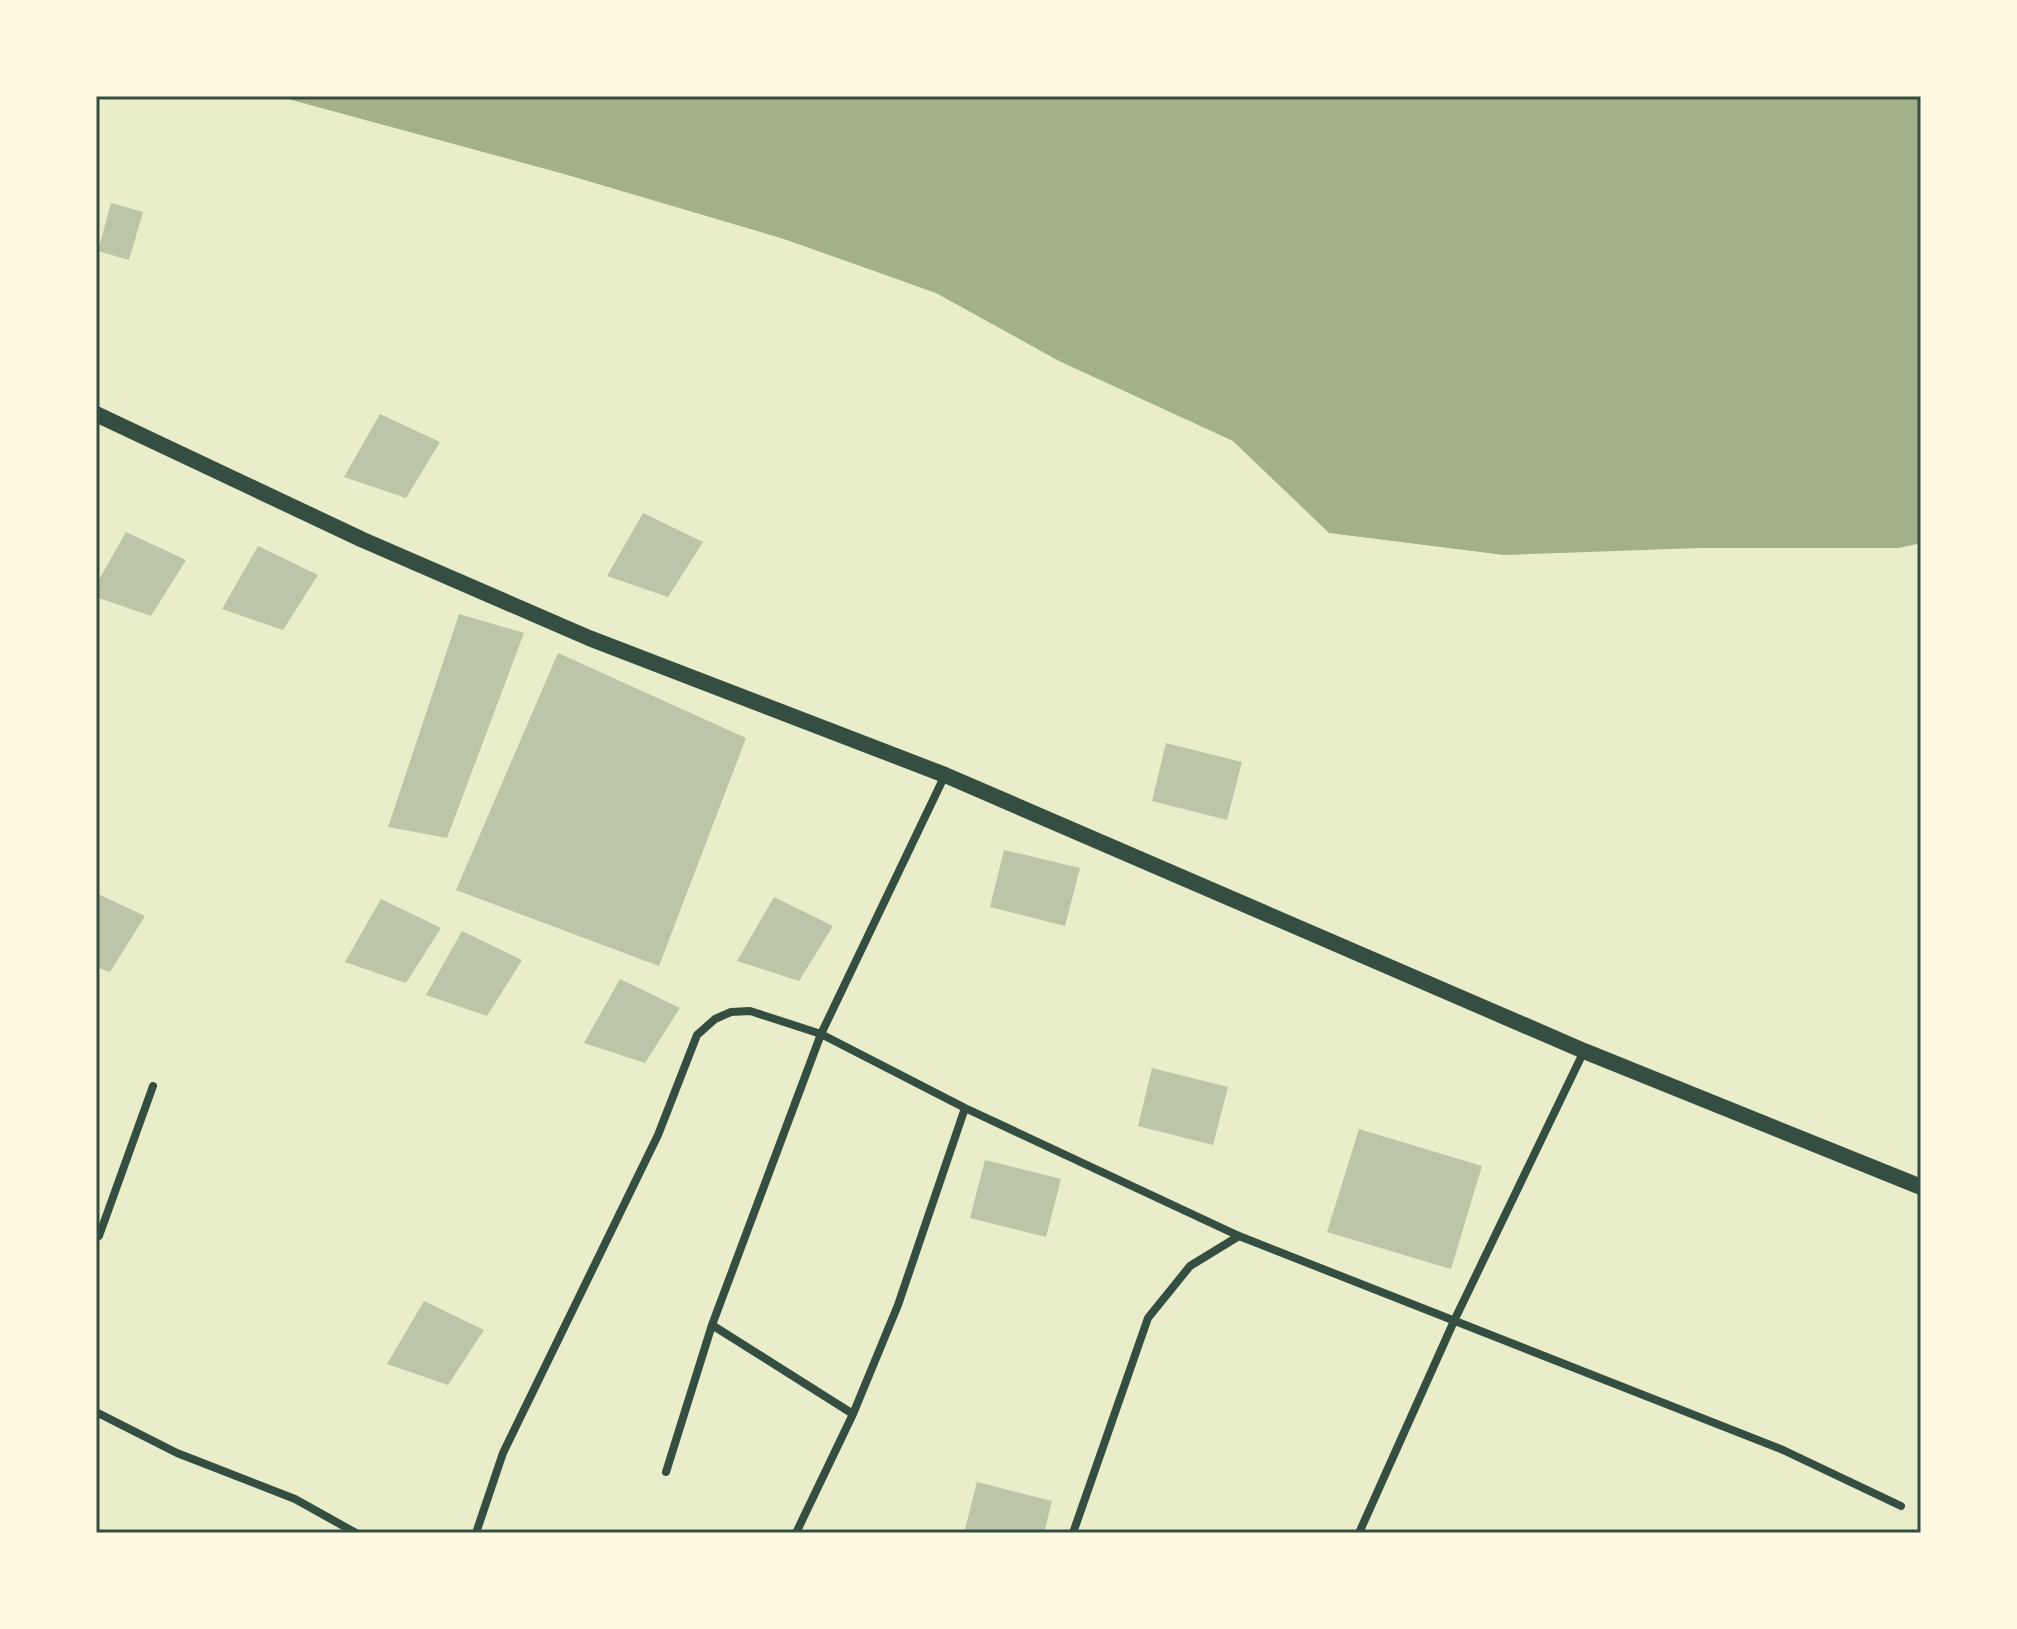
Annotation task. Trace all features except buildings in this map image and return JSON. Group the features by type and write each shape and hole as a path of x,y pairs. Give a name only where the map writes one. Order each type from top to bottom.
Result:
{"main road":[{"path":"96,414 363,540 589,638 945,775 1584,1051 1921,1187"}],"street":[{"path":"666,1472 712,1325 821,1034 945,775"},
{"path":"476,1533 503,1453 658,1135 697,1035 731,1012 750,1011 821,1034 965,1108 1239,1236 1783,1450 1901,1506"},
{"path":"1359,1533 1454,1321 1584,1051"},
{"path":"96,1238 153,1086"},
{"path":"796,1533 853,1414 898,1305 965,1108"},
{"path":"1073,1533 1148,1318 1190,1266 1239,1236"},
{"path":"712,1325 853,1414"},
{"path":"96,1412 177,1453 295,1499 356,1533"}],"shaded area":[{"path":"277,96 1921,96 1921,543 1899,548 1699,548 1504,555 1329,533 1233,441 1059,361 936,293 784,239 564,174"}]}
